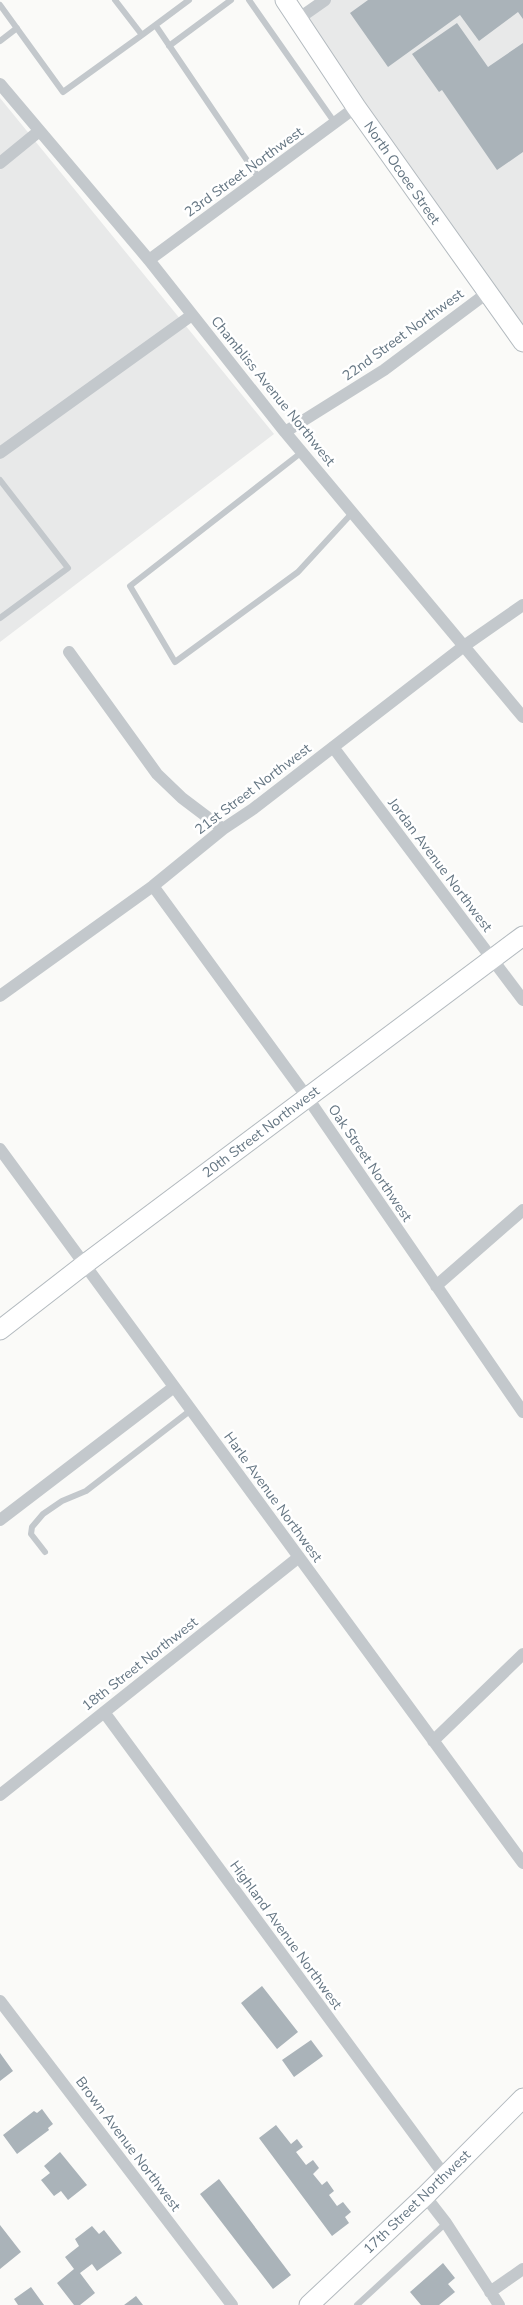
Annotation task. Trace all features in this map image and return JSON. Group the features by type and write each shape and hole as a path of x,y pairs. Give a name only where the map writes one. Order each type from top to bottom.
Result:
{"street":[{"name":"North Ocoee Street","path":"285,0 356,108 486,293 523,342"},
{"path":"298,19 325,0"},
{"name":"Chambliss Avenue Northwest","path":"0,84 38,132 148,260 285,432 523,717"},
{"name":"23rd Street Northwest","path":"148,260 356,108"},
{"path":"0,163 38,132"},
{"name":"22nd Street Northwest","path":"285,432 384,370 486,293"},
{"path":"0,453 192,315"},
{"name":"21st Street Northwest","path":"0,996 153,886 223,829 253,809 464,646 523,605"},
{"path":"69,652 157,774 182,798 223,829"},
{"name":"Jordan Avenue Northwest","path":"333,747 523,1000"},
{"name":"Oak Street Northwest","path":"153,886 307,1097 523,1412"},
{"name":"20th Street Northwest","path":"0,1330 85,1264 523,936"},
{"name":"Harle Avenue Northwest","path":"0,1149 523,1864"},
{"path":"436,1286 523,1210"},
{"path":"0,1520 174,1387"},
{"name":"18th Street Northwest","path":"0,1794 299,1558"},
{"path":"433,1741 523,1654"},
{"name":"Highland Avenue Northwest","path":"104,1712 445,2176"},
{"name":"Brown Avenue Northwest","path":"0,2001 232,2305"},
{"name":"17th Street Northwest","path":"309,2305 425,2196 523,2098"},
{"path":"425,2196 446,2223 499,2305"},
{"path":"490,2292 523,2269"}],"lane":[{"path":"115,0 142,35"},
{"path":"0,5 63,92 156,26 189,0"},
{"path":"169,46 231,0"},
{"path":"249,0 335,123"},
{"path":"156,26 259,178"},
{"path":"0,41 17,28"},
{"path":"302,452 130,586 175,662 298,572 352,512"},
{"path":"0,480 68,568 0,618"},
{"path":"44,1552 31,1534 32,1527 43,1514 62,1501 86,1491 191,1410"},
{"path":"358,2305 446,2223"}],"shaded area":[{"path":"325,0 523,0 523,342 298,19"},
{"path":"0,98 274,434 0,642"}],"building":[{"path":"368,0 523,0 523,19 518,12 479,41 460,15 388,67 350,13"},
{"path":"457,23 488,67 523,43 523,152 497,170 442,90 439,92 412,54"},
{"path":"262,1986 298,2032 277,2049 241,2003"},
{"path":"311,2040 323,2056 294,2077 282,2060"},
{"path":"0,2053 13,2071 0,2081"},
{"path":"42,2109 53,2124 48,2128 49,2130 17,2154 3,2135 34,2111 37,2113"},
{"path":"276,2125 291,2144 297,2139 303,2147 296,2152 306,2165 313,2160 319,2168 313,2174 322,2185 327,2181 334,2191 329,2195 337,2206 343,2202 351,2212 345,2217 349,2223 332,2236 259,2138"},
{"path":"60,2152 87,2185 68,2200 61,2191 54,2196 41,2180 50,2173 44,2166"},
{"path":"219,2179 291,2275 273,2289 200,2194"},
{"path":"0,2225 21,2252 0,2269"},
{"path":"92,2226 99,2234 104,2230 122,2253 97,2271 92,2264 80,2273 95,2293 80,2305 74,2305 57,2283 74,2269 65,2257 79,2246 75,2239"},
{"path":"443,2263 455,2278 448,2284 455,2292 439,2305 421,2305 410,2292"},
{"path":"31,2287 44,2305 18,2305 14,2299"},
{"path":"136,2296 143,2305 124,2305"}]}
